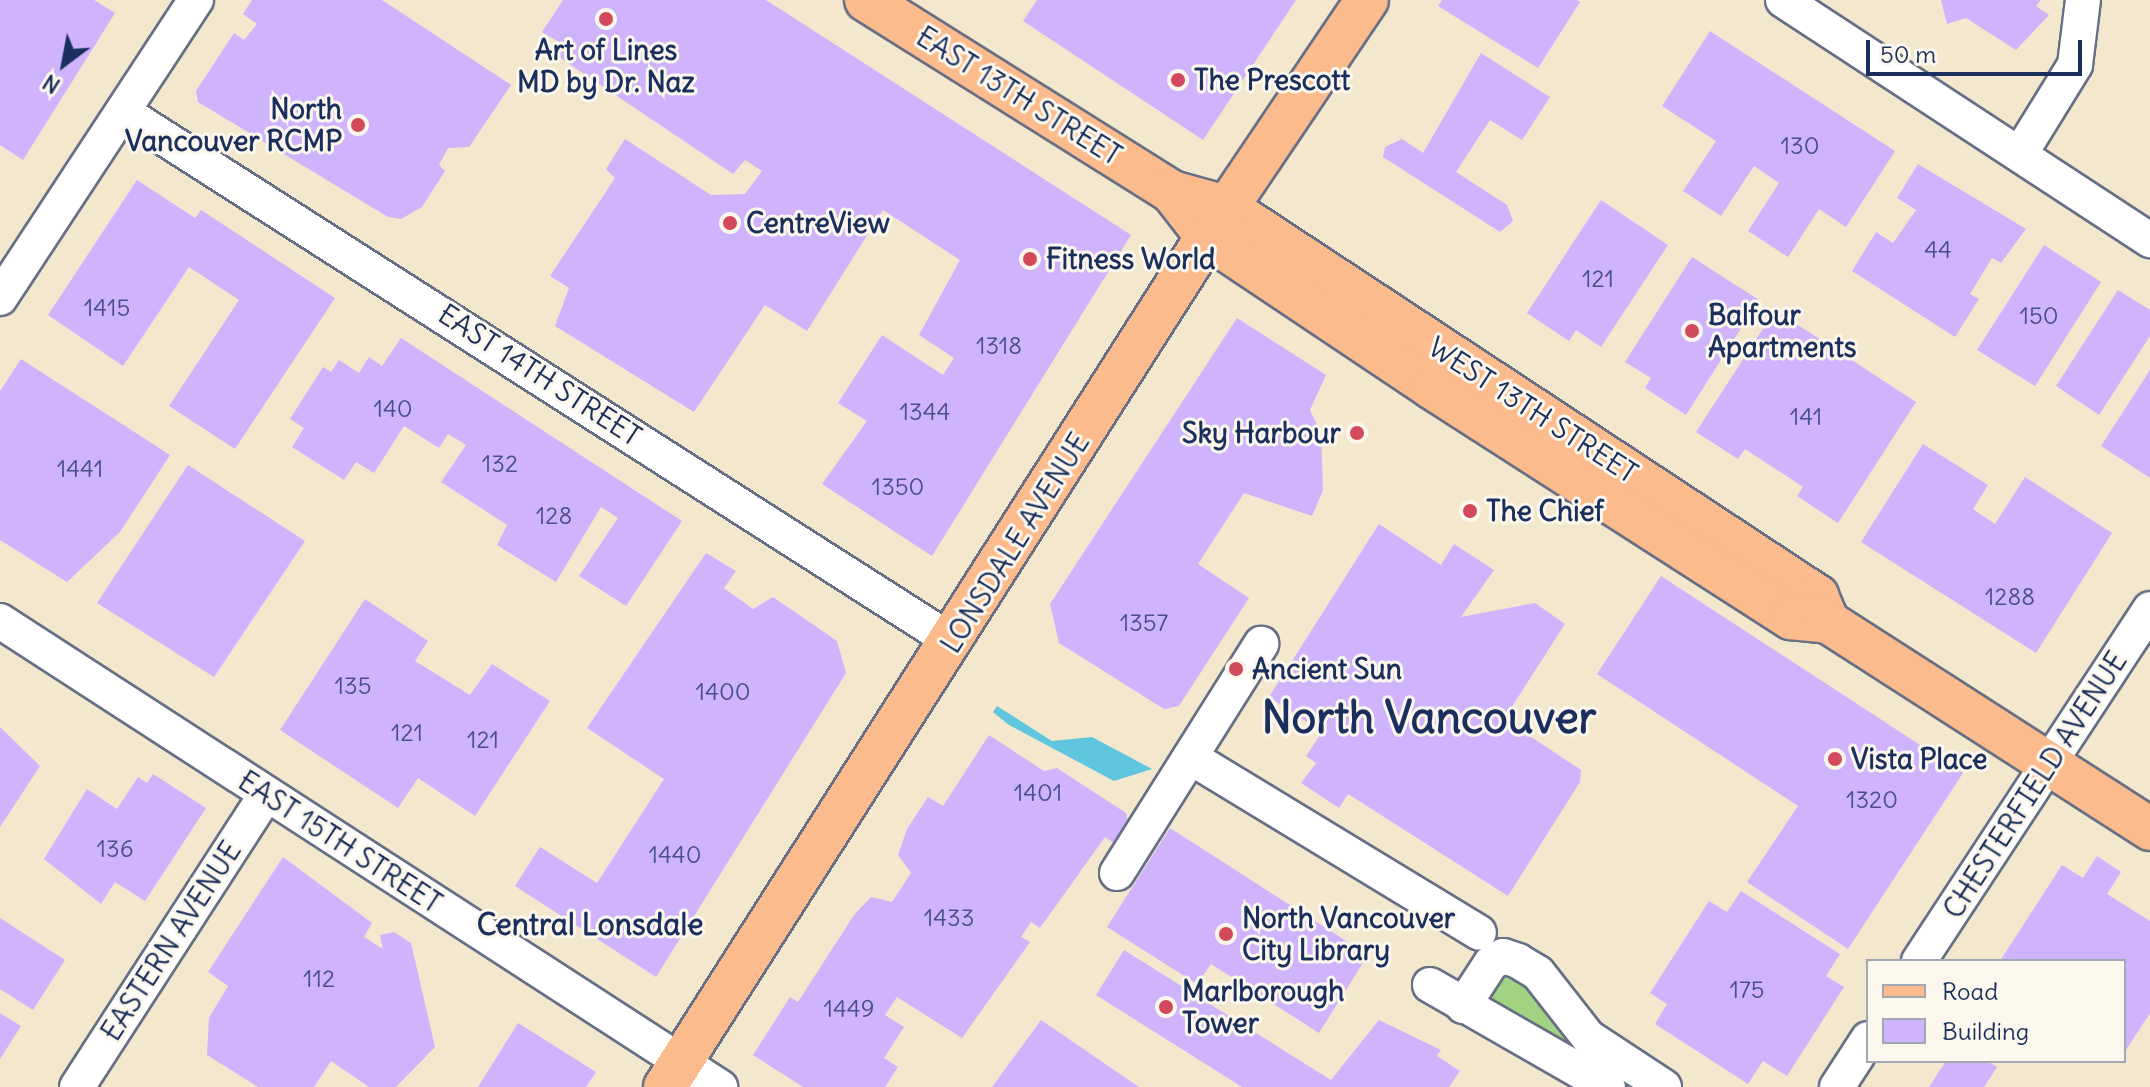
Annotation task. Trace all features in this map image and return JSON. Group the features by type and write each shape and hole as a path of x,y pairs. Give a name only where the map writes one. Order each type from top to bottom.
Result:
{"main road":[{"name":"EAST 13TH STREET","path":"866,0 1217,222"},
{"name":"LONSDALE AVENUE","path":"674,1074 953,642 1217,222 1367,0"},
{"name":"WEST 13TH STREET","path":"1217,222 1817,596 1828,622 2150,829"}],"street":[{"path":"0,298 125,113 196,0"},
{"path":"1783,0 2150,240"},
{"path":"2020,154 2075,65 2083,0"},
{"name":"EAST 14TH STREET","path":"125,113 953,642"},
{"name":"CHESTERFIELD AVENUE","path":"1920,959 2150,609"},
{"name":"EAST 15TH STREET","path":"0,621 266,795 674,1074 720,1087"},
{"path":"1117,873 1261,644"},
{"path":"1190,757 1479,933"},
{"name":"EASTERN AVENUE","path":"77,1087 266,795"},
{"path":"1463,1006 1491,963 1503,956 1518,961 1538,973 1588,1037 1664,1087"},
{"path":"1430,985 1463,1006 1538,1041 1608,1087"},
{"path":"1837,1087 1866,1042"}],"green space":[{"path":"1499,969 1532,986 1558,1027 1648,1087 1631,1087 1486,1001"}],"water":[{"path":"997,706 1052,741 1092,737 1152,769 1114,781 1009,725 993,712"}],"building":[{"path":"0,0 94,0 115,13 23,160 0,145"},
{"name":"North Vancouver RCMP","path":"252,0 382,0 511,85 469,147 448,148 439,165 445,171 422,207 401,219 388,217 198,102 196,91 234,33 244,40 257,24 243,14"},
{"path":"563,0 766,0 1131,235 932,556 822,484 867,421 838,403 882,335 943,375 954,358 919,335 960,260 883,210 807,331 765,305 694,412 555,326 569,288 550,276 615,178 606,169 625,139 711,195 745,194 762,171 745,160 733,174 556,55 564,45 542,32"},
{"name":"The Prescott","path":"1037,0 1296,0 1203,140 1023,21"},
{"path":"1442,0 1580,2 1538,68 1438,6"},
{"path":"1941,0 2041,0 2036,6 2049,15 2016,50 1966,18 1947,24"},
{"path":"1710,31 1895,151 1846,227 1819,209 1788,257 1748,231 1779,183 1754,166 1721,216 1683,191 1716,141 1662,106"},
{"path":"1481,53 1550,97 1522,140 1490,120 1456,172 1507,205 1513,221 1500,232 1383,157 1385,147 1402,139 1423,153"},
{"path":"1918,164 2026,229 2001,263 1992,258 1970,294 1979,299 1955,337 1852,271 1876,232 1893,243 1916,210 1897,198"},
{"path":"137,180 195,218 201,210 335,298 235,449 169,406 239,300 189,267 123,366 48,315"},
{"path":"1601,200 1668,245 1601,347 1576,330 1569,341 1527,313"},
{"path":"2044,245 2101,282 2035,386 1977,350"},
{"name":"Balfour Apartments","path":"1692,257 1759,300 1686,415 1645,388 1651,378 1625,362"},
{"path":"2118,290 2150,310 2150,336 2099,415 2056,386"},
{"path":"1775,310 1916,402 1838,523 1797,496 1803,487 1745,449 1738,459 1696,432"},
{"path":"1237,318 1326,375 1310,410 1321,433 1323,490 1312,516 1244,493 1198,564 1249,598 1179,706 1164,709 1059,643 1050,604"},
{"path":"401,338 682,521 626,606 579,576 618,518 601,507 556,582 497,545 507,525 441,482 466,445 448,434 439,448 404,426 374,473 356,462 344,480 292,447 304,428 290,419 323,367 331,372 339,360 359,373 369,357 382,366"},
{"path":"21,359 170,455 120,532 67,582 0,540 0,391"},
{"path":"2150,370 2150,478 2101,446"},
{"path":"1923,444 1988,485 1973,509 1995,524 2025,477 2112,533 2036,653 1861,542"},
{"path":"188,465 305,541 214,677 97,603"},
{"path":"1379,524 1441,565 1454,544 1494,570 1461,617 1535,603 1565,624 1504,719 1581,770 1580,782 1508,896 1348,794 1339,808 1301,783 1316,763 1306,756 1322,732 1269,697"},
{"path":"706,553 736,571 724,588 753,609 773,597 837,641 846,673 656,977 515,886 540,847 597,883 664,779 587,728"},
{"name":"Vista Place","path":"1661,576 1963,773 1848,949 1747,882 1798,806 1597,674"},
{"path":"365,599 428,641 415,661 470,695 492,664 550,701 475,816 418,778 398,808 280,730"},
{"path":"0,727 40,766 0,827"},
{"path":"989,735 1044,771 1057,768 1126,813 1128,822 1114,843 1105,837 1040,928 1031,922 1021,937 1030,942 962,1038 897,997 885,1015 904,1027 884,1058 898,1067 885,1087 803,1087 753,1055 790,997 798,1002 854,915 871,897 892,902 911,873 898,855 907,829 928,797 943,806"},
{"path":"153,774 206,808 145,901 115,882 101,904 44,859 87,789 117,809 138,777 147,783"},
{"name":"North Vancouver City Library","path":"1170,828 1368,955 1319,1033 1211,964 1197,984 1107,927"},
{"path":"2097,856 2121,872 2107,894 2150,921 2150,1013 2126,1050 2126,959 2001,959 2062,865 2083,878"},
{"path":"283,857 372,923 364,937 383,949 380,935 394,932 411,943 435,1047 396,1087 369,1087 331,1061 314,1087 258,1087 207,1055 209,1018 228,986 208,972"},
{"path":"1741,891 1840,954 1826,976 1844,987 1787,1076 1763,1061 1748,1084 1655,1024 1667,1004 1650,993 1709,901 1727,912"},
{"path":"0,918 65,960 33,1010 0,989"},
{"name":"Marlborough Tower","path":"1124,950 1331,1080 1379,1020 1441,1050 1437,1056 1460,1071 1449,1087 1242,1087 1096,995"},
{"path":"0,1013 21,1026 0,1059"},
{"path":"1041,1020 1139,1087 992,1087"},
{"path":"518,1023 596,1072 586,1087 478,1087"},
{"path":"1945,1063 1990,1063 1997,1067 1984,1087 1929,1087"}],"place":[{"name":"Art of Lines MD by Dr. Naz","path":"606,19"},
{"name":"The Prescott","path":"1178,80"},
{"name":"North Vancouver RCMP","path":"358,125"},
{"name":"CentreView","path":"730,223"},
{"name":"Fitness World","path":"1030,259"},
{"name":"Balfour Apartments","path":"1692,331"},
{"name":"Sky Harbour","path":"1357,433"},
{"name":"The Chief","path":"1470,511"},
{"name":"Ancient Sun","path":"1236,669"},
{"name":"Vista Place","path":"1835,759"},
{"name":"North Vancouver City Library","path":"1226,934"},
{"name":"Marlborough Tower","path":"1166,1007"}],"district":[{"name":"North Vancouver","path":"1429,718"},
{"name":"Central Lonsdale","path":"590,924"}]}
